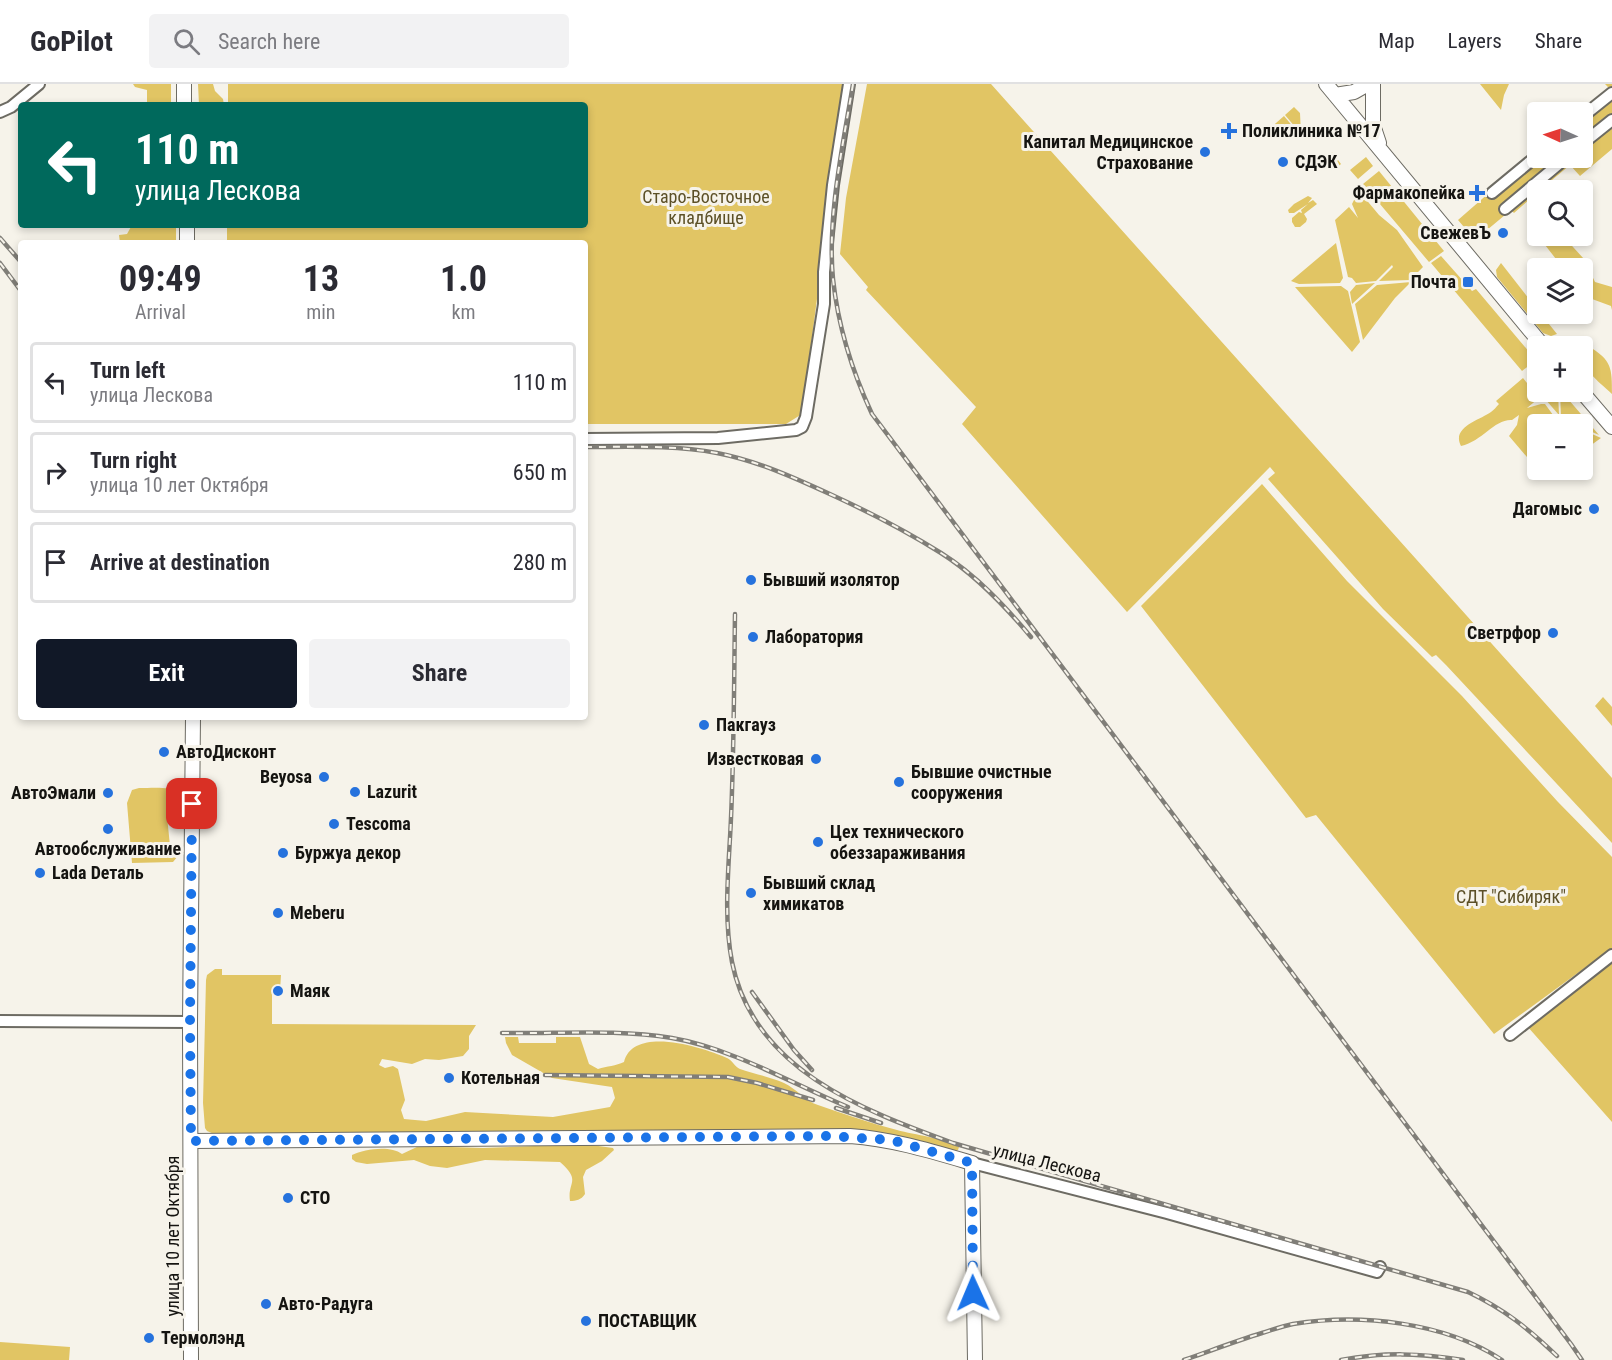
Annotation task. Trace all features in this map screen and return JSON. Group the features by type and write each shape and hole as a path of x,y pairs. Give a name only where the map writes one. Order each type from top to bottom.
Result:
{"main road":[{"path":"184,84 184,102"},
{"path":"1330,89 1354,92 1368,84"},
{"path":"1373,84 1373,125 1383,154"},
{"path":"1330,89 1536,336"},
{"path":"1591,402 1612,427"},
{"name":"улица 10 лет Октября","path":"191,1360 190,1022 193,720"},
{"name":"улица Лескова","path":"191,1141 850,1136 891,1140 972,1163"},
{"path":"972,1163 975,1360"}],"street":[{"path":"0,112 11,107 39,84"},
{"path":"588,439 718,438 796,430 802,427 806,417 824,304 828,221 849,84"},
{"path":"1593,108 1612,93"},
{"path":"1593,135 1612,120"},
{"path":"1492,193 1527,164"},
{"path":"1505,208 1554,168"},
{"path":"1510,1035 1612,955"},
{"path":"0,1021 190,1022"},
{"name":"улица Лескова","path":"972,1163 1167,1213 1304,1253 1341,1261 1369,1271 1377,1272 1380,1267"}],"green space":[{"path":"133,84 171,84 171,102 147,102 147,90 135,87"},
{"path":"198,84 213,84 224,102 199,102"},
{"name":"Старо-Восточное кладбище","path":"228,84 845,84 802,414 786,424 588,424 588,240 227,240 227,228 588,228 588,102 228,102"},
{"path":"867,84 991,84 1612,778 1612,843 1446,665 1436,655 1432,657 1383,609 1268,479 1275,473 1270,467 1127,612 962,424 976,407 866,290 868,287 840,254 846,198"},
{"path":"1480,84 1509,84 1501,110"},
{"path":"1605,84 1612,84 1612,149 1593,165 1593,104 1610,89"},
{"path":"1294,107 1300,113 1301,134 1285,115"},
{"path":"1284,116 1300,135 1259,138"},
{"path":"1332,152 1341,164 1334,170 1324,158"},
{"path":"1366,157 1373,166 1358,179 1350,170"},
{"path":"1527,160 1527,168 1566,168 1552,180 1527,180 1527,202 1514,213 1511,210 1475,240 1458,220"},
{"path":"1573,168 1589,168 1580,176"},
{"path":"1379,171 1444,251 1429,262 1363,184"},
{"path":"1308,196 1312,198 1308,203 1313,200 1317,204 1304,214 1306,222 1300,227 1295,227 1292,218 1299,212 1302,213 1301,210 1308,204 1294,213 1289,213 1288,210"},
{"path":"1364,197 1379,215 1397,230 1423,267 1410,280 1379,281 1393,267 1392,265 1376,281 1356,283 1348,277 1335,220 1349,207 1358,218 1352,204 1354,200"},
{"path":"130,228 176,228 176,240 120,240 119,235 127,234"},
{"path":"1336,243 1343,278 1340,283 1299,284 1291,281"},
{"path":"1546,246 1572,246 1583,258 1555,258"},
{"path":"1441,256 1472,291 1476,289 1527,349 1527,367 1522,371 1431,263"},
{"path":"1501,263 1527,296 1527,314 1497,277 1496,270"},
{"path":"1593,278 1595,282 1612,287 1612,310 1611,306 1593,299"},
{"path":"1411,282 1395,298 1363,340 1355,304 1377,285"},
{"path":"1375,283 1352,304 1350,292 1356,285"},
{"path":"1341,286 1348,291 1360,342 1352,352 1295,287"},
{"path":"1536,324 1549,324 1557,334 1551,336 1543,333"},
{"path":"1593,349 1606,360 1609,366 1612,394 1593,375"},
{"path":"1523,378 1527,383 1527,402 1534,402 1527,408 1545,404 1552,414 1527,414 1527,457 1509,436 1517,425 1519,415 1512,420 1500,423 1476,440 1461,446 1459,439 1463,429 1492,411 1499,404 1496,401"},
{"path":"1548,402 1558,402 1558,414"},
{"path":"1560,402 1571,402 1581,414 1561,414"},
{"path":"1593,435 1601,438 1593,444"},
{"name":"СДТ \"Сибиряк\"","path":"1262,484 1347,581 1462,696 1558,802 1612,857 1612,948 1494,1034 1316,815 1306,818 1141,606"},
{"path":"1603,697 1612,707 1612,726 1595,706"},
{"path":"166,788 180,792 180,801 169,810 167,816 170,846 178,852 173,862 132,863 127,803 132,790"},
{"path":"1612,960 1612,1122 1527,1026"},
{"path":"215,969 222,969 222,975 281,975 280,991 272,991 272,1024 476,1025 469,1036 469,1049 463,1056 439,1060 425,1059 412,1064 382,1059 379,1065 385,1068 393,1066 398,1069 405,1100 401,1110 404,1119 426,1121 465,1112 553,1117 610,1107 615,1098 612,1087 552,1078 512,1055 505,1037 518,1037 519,1043 556,1043 556,1037 580,1037 589,1064 598,1069 624,1062 630,1051 641,1044 670,1042 686,1045 727,1058 740,1069 784,1083 818,1105 959,1147 953,1152 913,1143 221,1137 205,1128 203,1103 206,980 207,975"},
{"path":"584,1144 614,1150 602,1161 586,1170 583,1177 585,1194 580,1199 572,1201 570,1201 570,1195 572,1178 567,1168 560,1162 485,1160 447,1168 430,1166 414,1160 367,1164 352,1159 352,1155 364,1151 384,1149 402,1154 419,1146 483,1148"},
{"path":"0,1342 70,1347 69,1360 0,1360"}],"railway":[{"path":"853,84 834,206 833,279 838,314 847,348 872,414 1582,1360"},
{"path":"0,238 18,259"},
{"path":"0,263 18,287"},
{"path":"588,447 701,450 762,465 790,476 874,515 941,553 989,592 1031,637"},
{"path":"735,614 733,767 727,890 729,944 732,962 744,999 763,1031 787,1058 816,1080 849,1099 883,1116 953,1143 1468,1292 1516,1320 1557,1356"},
{"path":"752,992 794,1050 812,1070"},
{"path":"502,1033 609,1033 672,1038 739,1058 848,1107"},
{"path":"545,1075 728,1077 813,1100"},
{"path":"836,1108 881,1123"},
{"path":"1184,1360 1289,1325 1346,1320 1374,1321 1428,1329 1479,1347 1502,1360"},
{"path":"1341,1360 1402,1354 1463,1360"}],"place":[{"name":"Поликлиника №17","path":"1229,131"},
{"name":"Капитал Медицинское Страхование","path":"1205,152"},
{"name":"СДЭК","path":"1283,162"},
{"name":"Фармакопейка","path":"1477,193"},
{"name":"СвежевЪ","path":"1503,233"},
{"name":"Почта","path":"1468,282"},
{"name":"Дагомыс","path":"1594,509"},
{"name":"Бывший изолятор","path":"751,580"},
{"name":"Светрфор","path":"1553,633"},
{"name":"Лаборатория","path":"753,637"},
{"name":"Пакгауз","path":"704,725"},
{"name":"АвтоДисконт","path":"164,752"},
{"name":"Известковая","path":"816,759"},
{"name":"Beyosa","path":"324,777"},
{"name":"Бывшие очистные сооружения","path":"899,782"},
{"name":"Lazurit","path":"355,792"},
{"name":"АвтоЭмали","path":"108,793"},
{"name":"Tescoma","path":"334,824"},
{"name":"Автообслуживание","path":"108,829"},
{"name":"Цех технического обеззараживания","path":"818,842"},
{"name":"Буржуа декор","path":"283,853"},
{"name":"Lada Dеталь","path":"40,873"},
{"name":"Бывший склад химикатов","path":"751,893"},
{"name":"Meberu","path":"278,913"},
{"name":"Маяк","path":"278,991"},
{"name":"Котельная","path":"449,1078"},
{"name":"СТО","path":"288,1198"},
{"name":"Авто-Радуга","path":"266,1304"},
{"name":"ПОСТАВЩИК","path":"586,1321"},
{"name":"Термолэнд","path":"149,1338"}],"route":[{"path":"192,804 191,1141 827,1136 891,1140 972,1163 973,1293"}]}
